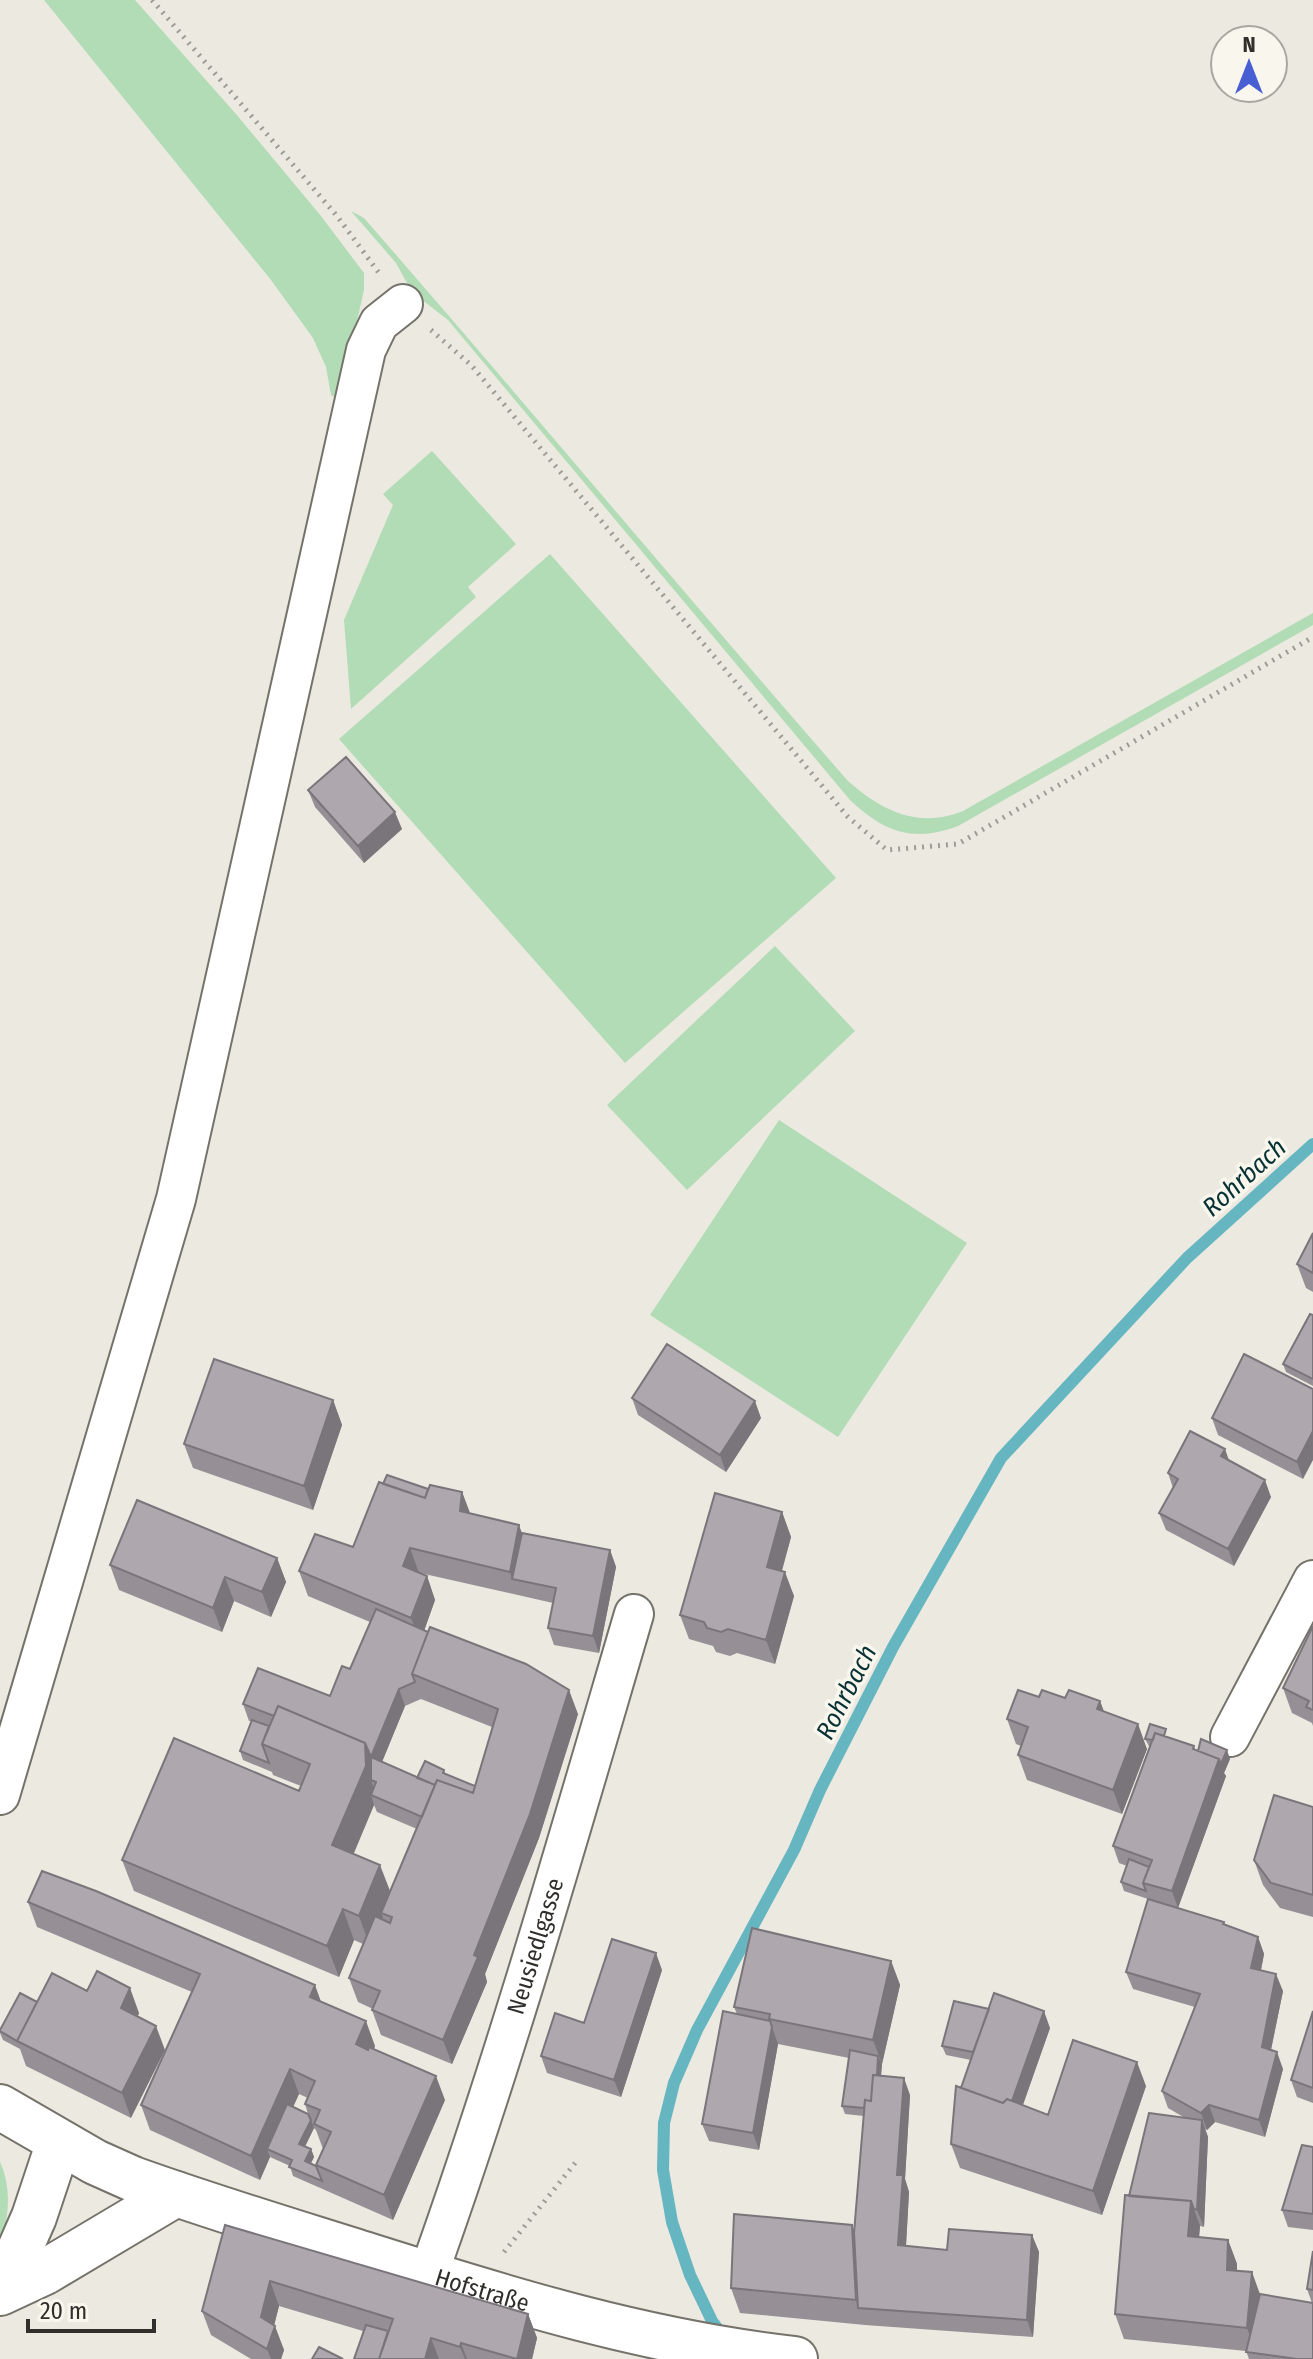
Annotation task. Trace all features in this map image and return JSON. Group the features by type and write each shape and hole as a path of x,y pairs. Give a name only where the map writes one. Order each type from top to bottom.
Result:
{"main road":[{"name":"Hofstraße","path":"0,2107 95,2162 176,2194 435,2256 630,2332 686,2344 784,2358"},
{"path":"0,2293 34,2217 59,2142"},
{"path":"0,2293 58,2265 176,2194"}],"street":[{"path":"0,1795 176,1199 366,350 379,323 403,304"},
{"path":"1230,1737 1313,1580"},
{"name":"Neusiedlgasse","path":"435,2256 512,2028 634,1614"}],"path":[{"path":"152,0 337,216 403,304 472,366 848,817 887,850 958,844 1313,637"},
{"path":"435,2256 503,2253 576,2162"}],"green space":[{"path":"44,0 135,0 236,114 364,273 364,290 339,400 331,395 326,367 313,338 271,280"},
{"path":"351,211 364,218 848,781 887,808 901,814 931,818 963,811 1313,613 1313,625 958,826 927,834 913,834 887,827 850,800 448,320 412,292 396,263"},
{"path":"432,451 516,544 468,587 476,597 351,709 344,620 393,505 383,494"},
{"path":"550,554 836,878 625,1063 339,739"},
{"path":"775,946 855,1031 687,1190 607,1105"},
{"path":"779,1120 967,1243 838,1437 650,1315"},
{"path":"0,2162 8,2203 0,2245"}],"building":[{"path":"346,757 395,812 358,846 308,790"},
{"path":"1313,1233 1313,1273 1297,1264"},
{"path":"1310,1314 1313,1315 1313,1379 1283,1364"},
{"path":"667,1344 755,1401 720,1455 632,1398"},
{"path":"1244,1354 1313,1389 1313,1431 1297,1462 1212,1418"},
{"path":"214,1359 333,1400 304,1486 184,1444"},
{"path":"1190,1431 1225,1449 1221,1456 1265,1480 1228,1549 1159,1513 1178,1479 1168,1473"},
{"path":"387,1475 428,1489 425,1498 383,1484"},
{"path":"379,1482 425,1498 430,1485 462,1492 460,1511 519,1525 510,1572 410,1548 403,1566 427,1576 411,1618 299,1571 315,1534 353,1547"},
{"path":"715,1493 782,1512 767,1567 785,1572 766,1640 728,1629 721,1632 707,1628 704,1622 680,1615"},
{"path":"137,1500 277,1558 262,1592 225,1577 213,1608 110,1565"},
{"path":"522,1533 610,1550 593,1636 548,1628 556,1588 512,1579"},
{"path":"376,1609 428,1632 412,1674 415,1682 399,1689 371,1757 365,1743 278,1706 274,1716 243,1704 258,1668 330,1696 342,1666 350,1669"},
{"path":"1313,1626 1313,1710 1306,1707 1309,1701 1283,1688"},
{"path":"430,1627 526,1664 569,1690 530,1814 474,1955 478,1957 443,2040 372,2010 380,1991 349,1978 375,1916 390,1923 392,1917 381,1913 437,1780 473,1793 498,1709 412,1674"},
{"path":"1018,1690 1039,1697 1042,1690 1065,1698 1069,1690 1100,1701 1097,1709 1138,1724 1113,1790 1018,1755 1028,1727 1007,1719"},
{"path":"278,1706 365,1743 366,1766 332,1845 380,1865 359,1916 343,1909 327,1946 122,1860 174,1738 299,1791 310,1764 262,1744"},
{"path":"252,1720 269,1726 262,1744 269,1763 240,1751"},
{"path":"1150,1724 1166,1729 1164,1736 1155,1733 1153,1740 1145,1739"},
{"path":"1155,1733 1194,1746 1193,1749 1219,1759 1172,1891 1143,1883 1152,1860 1113,1846"},
{"path":"1201,1739 1227,1750 1221,1764 1219,1759 1198,1751"},
{"path":"371,1757 435,1785 422,1817 371,1795 376,1782 371,1780"},
{"path":"425,1761 444,1770 443,1773 475,1786 473,1793 437,1780 435,1785 417,1778"},
{"path":"1274,1795 1313,1807 1313,1895 1271,1883 1254,1860"},
{"path":"1129,1859 1149,1867 1143,1883 1146,1891 1121,1882"},
{"path":"42,1871 315,1985 310,1997 366,2021 356,2044 436,2076 384,2195 316,2165 331,2132 314,2124 320,2110 305,2104 315,2081 290,2069 251,2156 141,2105 200,1974 28,1902"},
{"path":"1148,1899 1224,1922 1258,1937 1251,1968 1276,1974 1262,2047 1277,2052 1259,2120 1209,2105 1201,2113 1162,2091 1200,1994 1126,1972"},
{"path":"752,1928 891,1961 873,2040 769,2019 770,2014 734,2007"},
{"path":"612,1939 656,1953 614,2080 541,2056 555,2013 584,2023"},
{"path":"97,1971 130,1988 121,2008 156,2026 122,2093 17,2041 52,1973 87,1991"},
{"path":"20,1993 37,2002 17,2041 0,2030"},
{"path":"994,1993 1044,2011 1012,2101 1007,2099 1003,2103 961,2088"},
{"path":"954,2001 989,2009 973,2052 942,2046"},
{"path":"723,2011 770,2021 772,2027 753,2133 702,2124"},
{"path":"1313,2011 1313,2088 1291,2080"},
{"path":"1073,2040 1137,2062 1093,2191 951,2144 956,2086 1003,2103 1007,2099 1048,2115"},
{"path":"850,2050 878,2056 871,2101 865,2100 864,2108 842,2106"},
{"path":"873,2075 904,2078 897,2175 903,2175 898,2245 947,2250 949,2229 1032,2235 1027,2320 858,2308 854,2233 865,2100 871,2101"},
{"path":"287,2104 308,2114 311,2120 299,2144 311,2149 305,2161 316,2166 322,2181 289,2167 292,2160 267,2149"},
{"path":"1149,2113 1202,2120 1197,2210 1191,2201 1129,2196"},
{"path":"1302,2145 1313,2147 1313,2214 1282,2210"},
{"path":"1125,2195 1191,2201 1188,2236 1228,2240 1227,2270 1252,2272 1247,2328 1115,2314"},
{"path":"734,2214 852,2225 856,2300 731,2288"},
{"path":"225,2225 528,2314 517,2359 431,2338 425,2359 379,2359 393,2319 270,2281 261,2317 275,2326 267,2349 202,2311"},
{"path":"1313,2251 1313,2290 1307,2289"},
{"path":"1260,2294 1313,2303 1313,2359 1246,2352"},
{"path":"366,2325 388,2331 379,2359 354,2359"},
{"path":"319,2347 343,2359 312,2359"}],"waterway":[{"name":"Rohrbach","path":"724,2337 712,2321 690,2275 672,2222 663,2170 664,2123 674,2083 697,2030 794,1850 820,1790 893,1647 1001,1458 1187,1258 1313,1144"}]}
